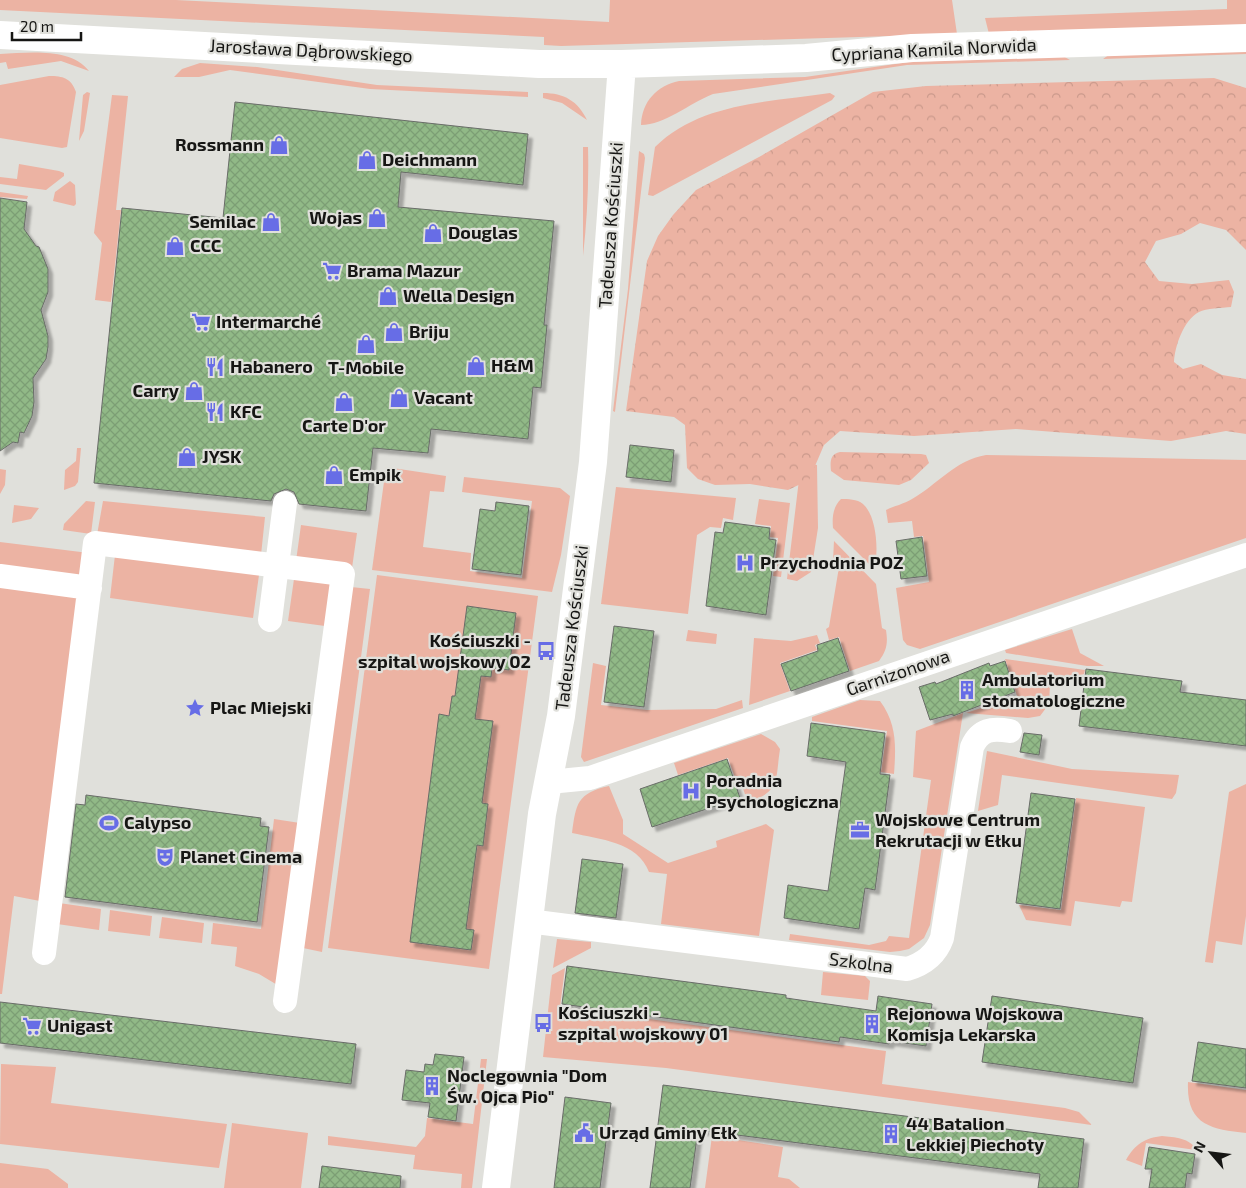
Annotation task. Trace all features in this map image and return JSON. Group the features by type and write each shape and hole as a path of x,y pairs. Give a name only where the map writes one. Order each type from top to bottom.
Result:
{"street":[{"name":"Jarosława Dąbrowskiego","path":"0,35 539,64 622,64"},
{"name":"Cypriana Kamila Norwida","path":"622,64 806,58 912,48 1246,38"},
{"name":"Tadeusza Kościuszki","path":"496,1188 542,814 561,716 598,419 622,64"},
{"path":"270,620 285,503"},
{"path":"44,953 95,543 342,574 285,1001"},
{"name":"Garnizonowa","path":"549,782 590,778 1246,555"},
{"path":"0,576 90,588"},
{"name":"Szkolna","path":"528,921 906,969 917,966 935,952 942,938 972,747 976,739 988,730 996,728 1010,731"}],"green space":[{"path":"0,0 176,0 609,22 610,0 952,0 957,34 561,46 544,45 544,37 0,10"},
{"path":"1227,0 1246,0 1246,26 989,34 985,18 1227,9"},
{"path":"1246,50 1246,54 1103,59 1110,54"},
{"path":"48,53 60,55 81,63 89,71 61,61 8,69 6,62 0,63 0,54"},
{"path":"1063,56 1070,60 907,65 713,94 659,122 641,125 644,109 652,96 671,83 679,81 805,77 909,62"},
{"path":"200,63 257,67 377,85 528,92 528,97 370,89 230,70 199,77 174,77 182,69"},
{"path":"49,76 66,79 72,84 76,92 67,147 62,148 0,138 0,85"},
{"path":"1214,78 1246,88 1246,250 1226,230 1200,223 1181,234 1156,241 1145,262 1159,281 1192,284 1229,280 1234,292 1231,307 1214,308 1199,312 1193,316 1181,334 1174,362 1183,369 1201,364 1222,375 1246,379 1246,434 1226,431 1171,441 1016,429 914,436 840,431 824,445 809,480 788,490 750,484 715,485 698,479 687,468 685,425 674,417 626,411 647,261 658,236 673,215 696,190 759,157 873,92 926,86"},
{"path":"87,92 90,93 84,131 79,141 83,95"},
{"path":"543,93 551,93 570,99 587,120 562,103 543,98"},
{"path":"830,93 835,96 832,100 653,196 648,195 655,147 673,132 693,121 737,106"},
{"path":"112,95 128,96 116,210 121,210 111,302 95,300 102,243 94,233"},
{"path":"583,147 588,147 588,161 586,229 583,256"},
{"path":"639,151 644,154 645,158 615,412 613,411 628,289"},
{"path":"19,164 59,171 64,173 64,176 46,190 0,184 0,177 17,179"},
{"path":"70,181 75,185 76,204 74,206 53,201 55,192"},
{"path":"0,192 28,196 27,199 0,197"},
{"path":"77,448 81,448 78,482 75,486 64,490 65,470 76,461"},
{"path":"840,452 921,454 926,455 929,463 911,480 899,485 844,480 831,471 831,459"},
{"path":"986,455 1246,460 1246,538 920,649 907,645 903,640 896,588 929,582 923,536 914,537 912,521 888,523 886,510 912,499 965,462"},
{"path":"801,463 817,465 818,528 811,572 797,581 787,579"},
{"path":"386,467 446,476 444,492 430,491 423,547 471,553 470,571 522,578 532,501 462,492 464,477 560,488 570,496 561,555 552,592 372,570"},
{"path":"0,469 6,470 5,485 0,494"},
{"path":"616,487 736,498 733,520 723,518 721,528 710,527 697,535 688,614 601,604"},
{"path":"759,499 790,503 781,577 773,576 778,538 770,537 771,526 755,524"},
{"path":"841,499 861,502 868,510 876,535 876,562 874,569 833,528 834,512 836,505"},
{"path":"86,501 95,502 91,534 63,530 64,524"},
{"path":"103,501 265,517 261,555 97,535"},
{"path":"14,505 39,508 31,519 12,523"},
{"path":"301,525 357,533 352,568 296,561"},
{"path":"834,541 876,584 882,628 886,630 887,635 885,650 879,661 850,671 839,637 829,640 826,629 829,627 840,561 833,560"},
{"path":"0,542 89,553 85,579 0,568"},
{"path":"115,555 259,575 253,618 110,598"},
{"path":"377,575 538,596 489,969 328,948"},
{"path":"294,579 331,584 325,626 288,621"},
{"path":"0,585 78,595 40,901 14,896 2,994 0,994"},
{"path":"351,587 370,589 322,952 303,948"},
{"path":"1072,629 1080,653 1104,666 1087,666 1006,653 1005,650"},
{"path":"688,630 717,634 716,644 686,641"},
{"path":"817,635 820,643 815,645 817,650 780,663 790,691 749,705 754,638 791,641"},
{"path":"1005,659 1085,670 1084,674 1050,684 1049,704 1040,716 1028,718 966,713 1017,696"},
{"path":"593,663 606,666 601,705 647,710 716,709 742,700 743,708 584,762 581,757"},
{"path":"860,700 880,701 890,718 895,745 894,774 881,772 887,731 812,721 812,717"},
{"path":"963,713 930,925 924,938 909,949 890,952 789,940 790,934 869,945 886,941 889,936 909,938 931,780 913,777 916,731"},
{"path":"761,734 775,742 780,749 774,784 766,794 759,798 748,803 739,777 735,778 728,758 678,775 674,763"},
{"path":"987,751 1072,769 1179,775 1176,793 1172,799 1002,775 998,805 978,811"},
{"path":"1246,784 1246,916 1242,945 1216,941 1213,963 1205,962 1229,792"},
{"path":"609,786 623,820 623,834 668,863 717,847 716,841 766,824 774,830 759,936 661,924 667,874 649,872 644,862 627,848 605,840 572,833 575,814 580,801 590,792"},
{"path":"1076,798 1145,807 1132,902 1122,901 1120,907 1075,901 1071,926 1026,920 1019,905 1061,910"},
{"path":"274,819 300,823 279,986 259,974 235,966 237,947 211,944 213,923 261,929"},
{"path":"59,903 101,909 99,930 57,924"},
{"path":"110,910 152,916 150,936 108,931"},
{"path":"162,917 204,923 202,943 159,938"},
{"path":"557,939 591,942 591,948 553,968"},
{"path":"565,968 560,1007 886,1051 882,1084 1065,1108 1079,1112 1092,1125 666,1068 543,1057 552,975"},
{"path":"823,972 865,976 870,981 868,1000 821,995"},
{"path":"481,1059 487,1059 472,1188 461,1188 462,1174 413,1169 415,1155 328,1145 328,1136 416,1147 425,1136 427,1118 473,1124"},
{"path":"1,1064 56,1067 51,1103 227,1124 219,1168 0,1144"},
{"path":"1188,1082 1246,1090 1246,1133 1212,1126 1196,1116 1191,1108 1188,1096"},
{"path":"232,1123 308,1133 301,1188 224,1188"},
{"path":"712,1136 783,1147 778,1177 789,1179 800,1188 705,1188"},
{"path":"1162,1136 1186,1141 1194,1146 1196,1150 1146,1143 1142,1166 1126,1160 1141,1143 1150,1138"},
{"path":"0,1163 48,1169 68,1184 68,1188 0,1188"}],"building":[{"name":"Brama Mazur","path":"235,102 528,134 523,185 401,172 398,207 554,221 544,325 547,325 541,388 533,387 528,439 431,429 428,453 373,448 366,511 299,504 294,492 286,489 274,494 271,501 94,483 122,208 223,218"},
{"path":"0,198 27,202 24,229 36,246 39,247 48,269 48,292 41,310 48,336 48,347 46,359 33,378 34,402 32,416 24,433 20,432 18,443 13,442 0,451"},
{"path":"630,445 674,450 671,482 626,477"},
{"path":"496,502 529,506 521,575 472,569 480,509 495,511"},
{"name":"Przychodnia POZ","path":"725,522 770,528 769,539 776,540 766,615 706,606 715,532 723,533"},
{"path":"922,537 927,576 901,579 896,541"},
{"path":"467,606 516,613 509,670 492,668 491,677 481,676 475,719 493,721 482,803 488,804 483,846 477,845 466,929 474,930 471,950 410,942 439,714 449,716 452,696 455,696"},
{"path":"614,626 654,631 644,707 604,702"},
{"path":"838,638 849,671 791,691 781,664 818,651 817,645"},
{"name":"Ambulatorium stomatologiczne","path":"1005,661 1015,692 953,716 953,714 930,720 919,687 935,682 936,684 989,663 990,666"},
{"path":"1086,669 1182,681 1180,692 1246,700 1246,746 1079,726"},
{"name":"Wojskowe Centrum Rekrutacji w Ełku","path":"811,723 885,733 880,774 890,775 875,890 865,888 859,929 784,918 788,885 828,891 846,762 807,756"},
{"path":"1024,733 1042,735 1039,755 1020,752"},
{"name":"Poradnia Psychologiczna","path":"727,759 740,798 652,827 640,789"},
{"path":"1031,793 1075,799 1060,909 1016,903"},
{"path":"86,795 261,818 260,826 269,827 257,922 65,897 76,804 85,805"},
{"path":"582,859 623,864 616,918 575,913"},
{"path":"567,966 786,995 786,998 876,1011 878,996 932,1004 926,1046 890,1041 889,1044 840,1037 839,1042 562,1004"},
{"path":"992,996 1143,1018 1133,1083 982,1062"},
{"path":"0,1002 356,1044 351,1084 0,1043"},
{"path":"1198,1042 1246,1049 1246,1088 1192,1081"},
{"name":"Noclegownia \"Dom Św. Ojca Pio\"","path":"435,1054 464,1057 456,1121 428,1117 430,1103 402,1100 406,1070 424,1072 425,1064 433,1065"},
{"name":"44 Batalion Lekkiej Piechoty","path":"663,1085 1084,1139 1078,1188 1038,1188 1040,1174 698,1130 690,1188 650,1188"},
{"name":"Urząd Gminy Ełk","path":"565,1097 611,1103 600,1188 554,1188"},
{"path":"1149,1147 1195,1154 1192,1174 1187,1173 1185,1188 1149,1188 1152,1169 1145,1169"},
{"path":"322,1166 401,1176 400,1188 319,1188"}],"place":[{"name":"Rossmann","path":"279,145"},
{"name":"Deichmann","path":"367,160"},
{"name":"Wojas","path":"377,218"},
{"name":"Semilac","path":"271,222"},
{"name":"Douglas","path":"433,233"},
{"name":"CCC","path":"175,246"},
{"name":"Brama Mazur","path":"332,271"},
{"name":"Wella Design","path":"388,296"},
{"name":"Intermarché","path":"201,322"},
{"name":"Briju","path":"394,332"},
{"name":"T-Mobile","path":"366,344"},
{"name":"H&M","path":"476,366"},
{"name":"Habanero","path":"215,367"},
{"name":"Carry","path":"194,391"},
{"name":"Vacant","path":"399,398"},
{"name":"Carte D'or","path":"344,402"},
{"name":"KFC","path":"215,412"},
{"name":"JYSK","path":"187,457"},
{"name":"Empik","path":"334,475"},
{"name":"Przychodnia POZ","path":"745,563"},
{"name":"Kościuszki - szpital wojskowy 02","path":"546,651"},
{"name":"Ambulatorium stomatologiczne","path":"967,690"},
{"name":"Plac Miejski","path":"195,708"},
{"name":"Poradnia Psychologiczna","path":"691,791"},
{"name":"Calypso","path":"109,823"},
{"name":"Wojskowe Centrum Rekrutacji w Ełku","path":"860,830"},
{"name":"Planet Cinema","path":"165,857"},
{"name":"Kościuszki - szpital wojskowy 01","path":"543,1023"},
{"name":"Rejonowa Wojskowa Komisja Lekarska","path":"872,1024"},
{"name":"Unigast","path":"32,1026"},
{"name":"Noclegownia \"Dom Św. Ojca Pio\"","path":"432,1086"},
{"name":"Urząd Gminy Ełk","path":"584,1133"},
{"name":"44 Batalion Lekkiej Piechoty","path":"891,1134"}]}
